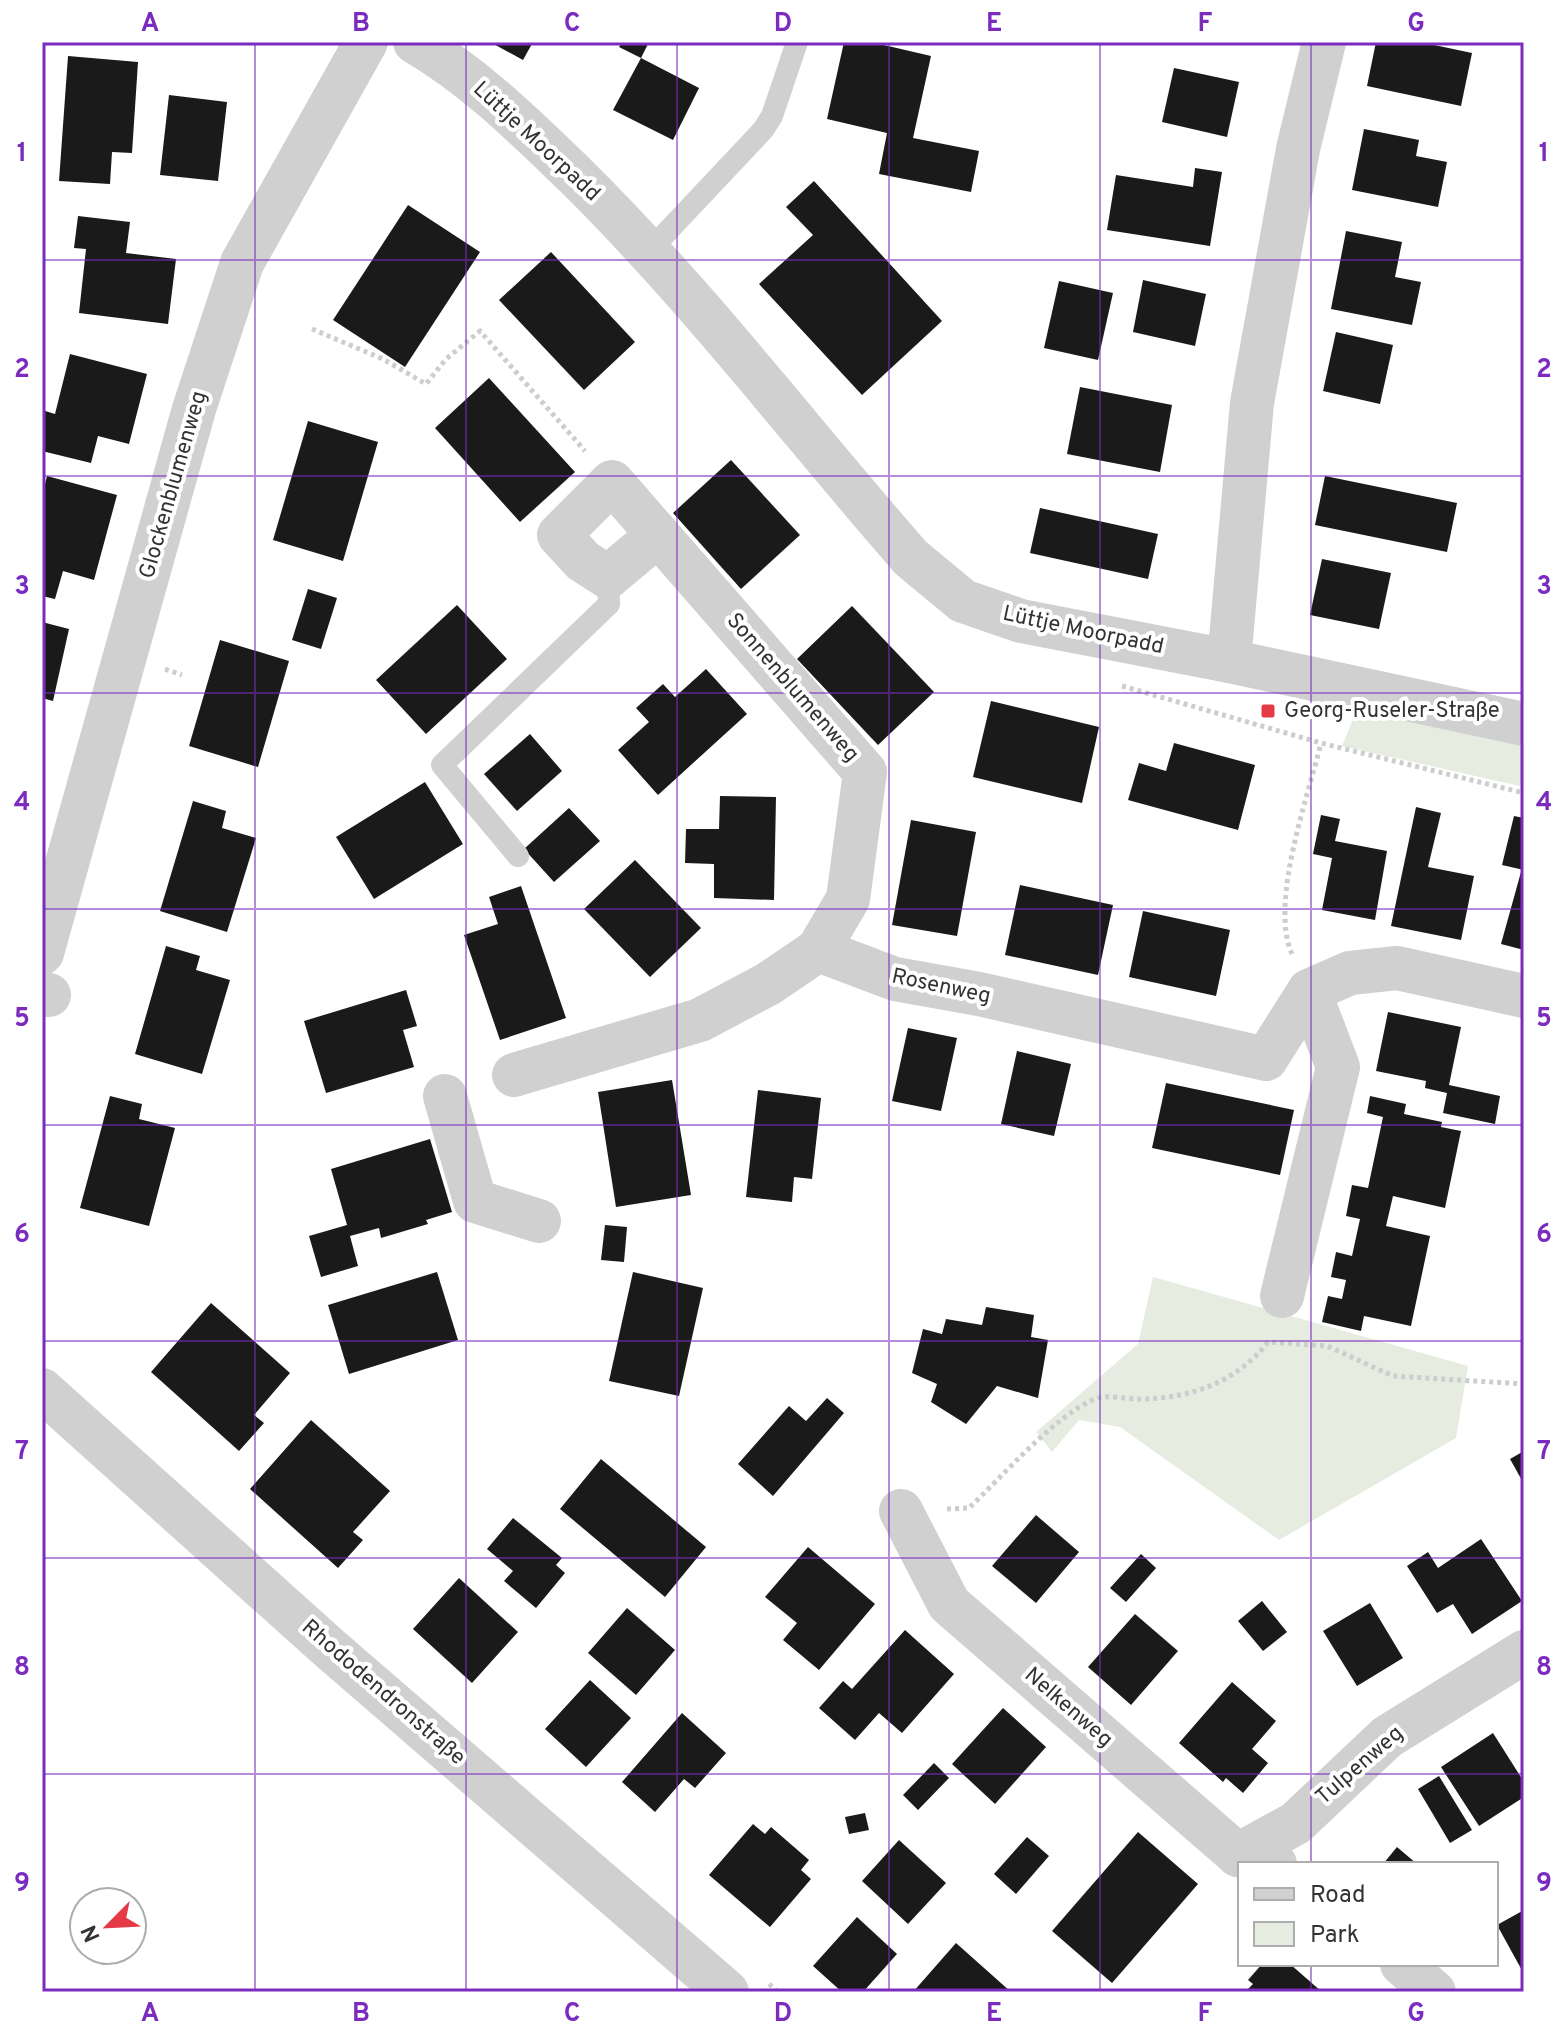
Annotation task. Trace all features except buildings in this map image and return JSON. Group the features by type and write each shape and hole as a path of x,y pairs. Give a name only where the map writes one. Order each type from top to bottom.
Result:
{"street":[{"name":"Glockenblumenweg","path":"42,953 194,409 242,263 366,42"},
{"name":"Lüttje Moorpadd","path":"415,42 443,58 512,114 649,251 911,558 963,601 1021,621 1229,661 1524,724"},
{"path":"1229,661 1252,403 1298,149 1324,42"},
{"path":"612,482 559,535 583,561 608,577 658,535"},
{"name":"Sonnenblumenweg","path":"612,482 865,772 848,899 818,950"},
{"path":"514,1075 700,1020 768,984 818,950"},
{"name":"Rosenweg","path":"818,950 895,979 979,994 1266,1059 1309,991"},
{"path":"1282,1296 1338,1067 1309,991 1350,973 1397,968 1524,996"},
{"path":"445,1096 475,1201 539,1221"},
{"name":"Rhododendronstraße","path":"42,1390 340,1657 727,1992"},
{"name":"Nelkenweg","path":"901,1511 949,1604 1256,1860"},
{"name":"Tulpenweg","path":"1256,1860 1387,1737 1524,1652"},
{"path":"1404,1966 1434,1992"}],"lane":[{"path":"649,251 763,130 772,116 797,42"},
{"path":"518,856 442,765 609,604 608,577"}],"path":[{"path":"312,329 383,359 426,384 446,359 480,331 612,482"},
{"path":"1309,991 1286,940 1287,887 1321,743"},
{"path":"901,1511 969,1508 1065,1419 1097,1398 1184,1396 1226,1380 1253,1362 1268,1342 1327,1346 1393,1376 1524,1384"}],"green space":[{"path":"1359,705 1524,744 1524,787 1342,746"},
{"path":"1153,1277 1468,1366 1456,1438 1279,1540 1120,1427 1079,1420 1052,1452 1036,1432 1138,1344"}],"place":[{"name":"Georg-Ruseler-Straße","path":"1268,711"}]}
